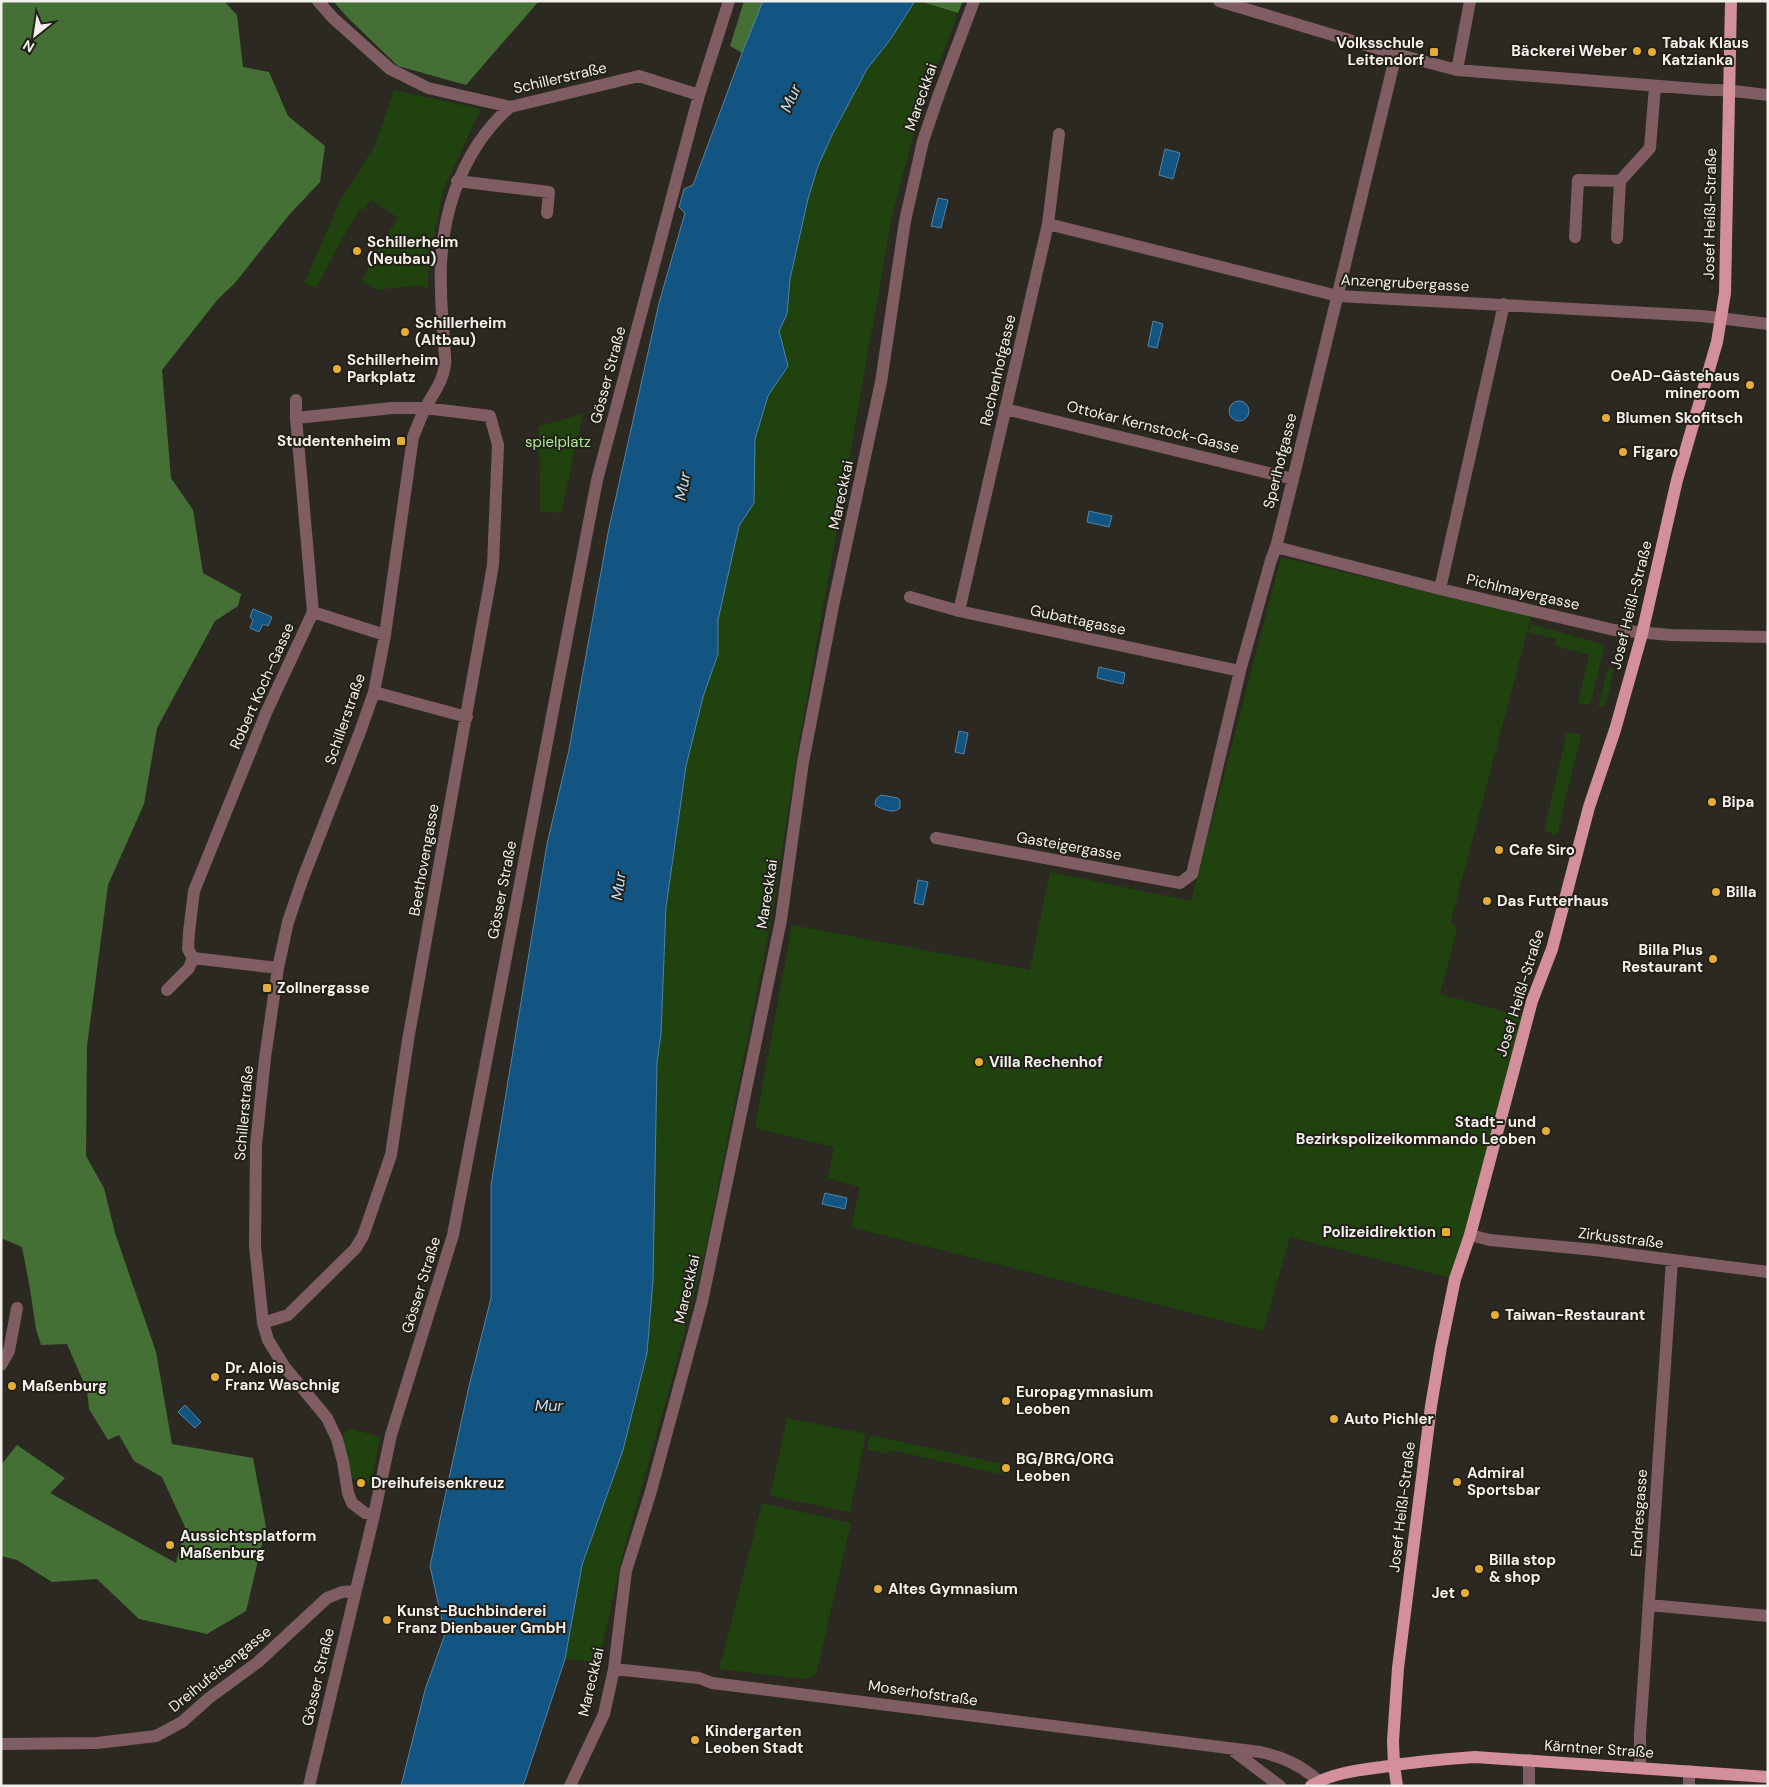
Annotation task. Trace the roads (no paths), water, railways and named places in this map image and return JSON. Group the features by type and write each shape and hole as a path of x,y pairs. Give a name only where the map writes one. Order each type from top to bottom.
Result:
{"main road":[{"name":"Josef Heißl-Straße","path":"1397,1786 1393,1742 1398,1668 1440,1347 1456,1279 1470,1235 1532,1001 1552,949 1589,808 1616,730 1642,634 1677,480 1717,342 1724,292 1731,1"},
{"name":"Kärntner Straße","path":"1394,1765 1428,1760 1475,1757 1768,1777"},
{"path":"1315,1783 1357,1770 1394,1765"}],"street":[{"path":"318,1 333,18 390,69 428,88 510,107"},
{"name":"Gösser Straße","path":"309,1786 374,1515 391,1435 453,1234 597,480 699,94 729,1"},
{"name":"Mareckkai","path":"570,1786 604,1714 614,1668 626,1571 653,1481 702,1302 779,930 803,762 833,606 881,382 907,212 923,141 974,1"},
{"path":"1218,1 1396,54 1457,70 1710,90 1730,89 1744,93 1768,95"},
{"path":"1457,70 1470,1"},
{"name":"Sperlhofgasse","path":"1192,874 1240,671 1268,569 1276,547 1293,479 1396,54"},
{"name":"Schillerstraße","path":"374,1515 365,1513 352,1504 337,1439 327,1418 284,1366 268,1340 263,1323 255,1246 256,1145 265,1058 278,968 288,922 374,692 385,635 413,438 425,408 441,382 445,362 440,287 443,248 451,203 457,181 475,147 495,120 510,107 639,76 699,94"},
{"path":"1617,238 1620,181 1650,148 1655,86"},
{"name":"Rechenhofgasse","path":"959,611 1048,224 1059,134"},
{"path":"1575,237 1578,180 1620,181"},
{"path":"457,181 549,192 546,213"},
{"name":"Anzengrubergasse","path":"1048,224 1338,296 1504,304 1721,318 1768,324"},
{"path":"1440,589 1504,304"},
{"name":"Robert Koch-Gasse","path":"193,958 188,949 194,891 266,713 313,612 296,400"},
{"path":"296,418 392,408 425,408"},
{"name":"Beethovengasse","path":"263,1323 288,1315 355,1249 363,1236 391,1154 408,1040 493,565 498,445 490,416 425,408"},
{"name":"Ottokar Kernstock-Gasse","path":"1005,409 1293,479"},
{"name":"Pichlmayergasse","path":"1276,547 1440,589 1614,630 1642,634 1768,637"},
{"name":"Gubattagasse","path":"910,597 959,611 1240,671"},
{"path":"313,612 385,635"},
{"path":"374,692 467,717"},
{"name":"Gasteigergasse","path":"936,838 1180,883 1192,874"},
{"path":"167,990 189,968 193,958 278,968"},
{"name":"Zirkusstraße","path":"1470,1235 1490,1240 1596,1250 1768,1272"},
{"name":"Endresgasse","path":"1640,1768 1672,1261"},
{"path":"1,1365 9,1350 17,1308"},
{"name":"Dreihufeisengasse","path":"1,1744 97,1743 156,1736 182,1722 258,1662 327,1598 342,1592 355,1591"},
{"path":"1649,1605 1768,1616"},
{"name":"Moserhofstraße","path":"614,1668 699,1678 712,1683 1014,1722 1108,1732 1275,1755 1304,1768 1315,1783"},
{"name":"Moserhofstraße","path":"1229,1748 1280,1786"},
{"path":"1529,1760 1529,1786"},
{"path":"1689,1771 1689,1786"}],"water":[{"name":"Mur","path":"763,1 915,1 890,40 867,69 818,166 808,199 790,279 787,314 779,331 788,366 768,396 755,439 754,503 739,526 718,620 718,654 703,697 686,766 666,907 661,1034 657,1063 653,1281 647,1353 623,1450 582,1565 565,1659 523,1786 401,1786 425,1690 445,1634 430,1566 469,1386 491,1298 491,1185 547,844 569,750 608,533 659,303 685,213 679,207 684,189 693,185"},
{"path":"1165,149 1180,153 1173,179 1159,175"},
{"path":"938,198 948,200 941,228 931,226"},
{"path":"1153,321 1163,324 1157,348 1148,346"},
{"path":"1239,401 1246,404 1249,411 1246,418 1239,421 1232,418 1229,411 1232,404"},
{"path":"1089,511 1112,516 1109,527 1087,522"},
{"path":"253,609 272,617 268,626 263,624 259,632 250,628 253,620 250,617"},
{"path":"1099,667 1125,673 1123,684 1097,678"},
{"path":"959,731 968,733 964,754 955,752"},
{"path":"881,795 898,798 900,808 895,811 888,811 875,805 876,799"},
{"path":"918,880 928,882 923,905 914,903"},
{"path":"825,1193 847,1198 845,1209 822,1204"},
{"path":"185,1405 201,1422 195,1428 178,1412"}],"place":[{"name":"Bäckerei Weber","path":"1637,51"},
{"name":"Volksschule Leitendorf","path":"1434,52"},
{"name":"Tabak Klaus Katzianka","path":"1652,52"},
{"name":"Schillerheim (Neubau)","path":"357,251"},
{"name":"Schillerheim (Altbau)","path":"405,332"},
{"name":"Schillerheim Parkplatz","path":"337,369"},
{"name":"OeAD-Gästehaus mineroom","path":"1750,385"},
{"name":"Blumen Skofitsch","path":"1606,418"},
{"name":"Studentenheim","path":"401,441"},
{"name":"Figaro","path":"1623,452"},
{"name":"Bipa","path":"1712,802"},
{"name":"Cafe Siro","path":"1499,850"},
{"name":"Billa","path":"1716,892"},
{"name":"Das Futterhaus","path":"1487,901"},
{"name":"Billa Plus Restaurant","path":"1713,959"},
{"name":"Zollnergasse","path":"267,988"},
{"name":"Villa Rechenhof","path":"979,1062"},
{"name":"Stadt- und Bezirkspolizeikommando Leoben","path":"1546,1131"},
{"name":"Polizeidirektion","path":"1446,1232"},
{"name":"Taiwan-Restaurant","path":"1495,1315"},
{"name":"Dr. Alois Franz Waschnig","path":"215,1377"},
{"name":"Maßenburg","path":"12,1386"},
{"name":"Europagymnasium Leoben","path":"1006,1401"},
{"name":"Auto Pichler","path":"1334,1419"},
{"name":"BG/BRG/ORG Leoben","path":"1006,1468"},
{"name":"Admiral Sportsbar","path":"1457,1482"},
{"name":"Dreihufeisenkreuz","path":"361,1483"},
{"name":"Aussichtsplatform Maßenburg","path":"170,1545"},
{"name":"Billa stop & shop","path":"1479,1569"},
{"name":"Altes Gymnasium","path":"878,1589"},
{"name":"Jet","path":"1465,1593"},
{"name":"Kunst-Buchbinderei Franz Dienbauer GmbH","path":"387,1620"},
{"name":"Kindergarten Leoben Stadt","path":"695,1740"}],"park label":[{"name":"spielplatz","path":"558,442"}]}
